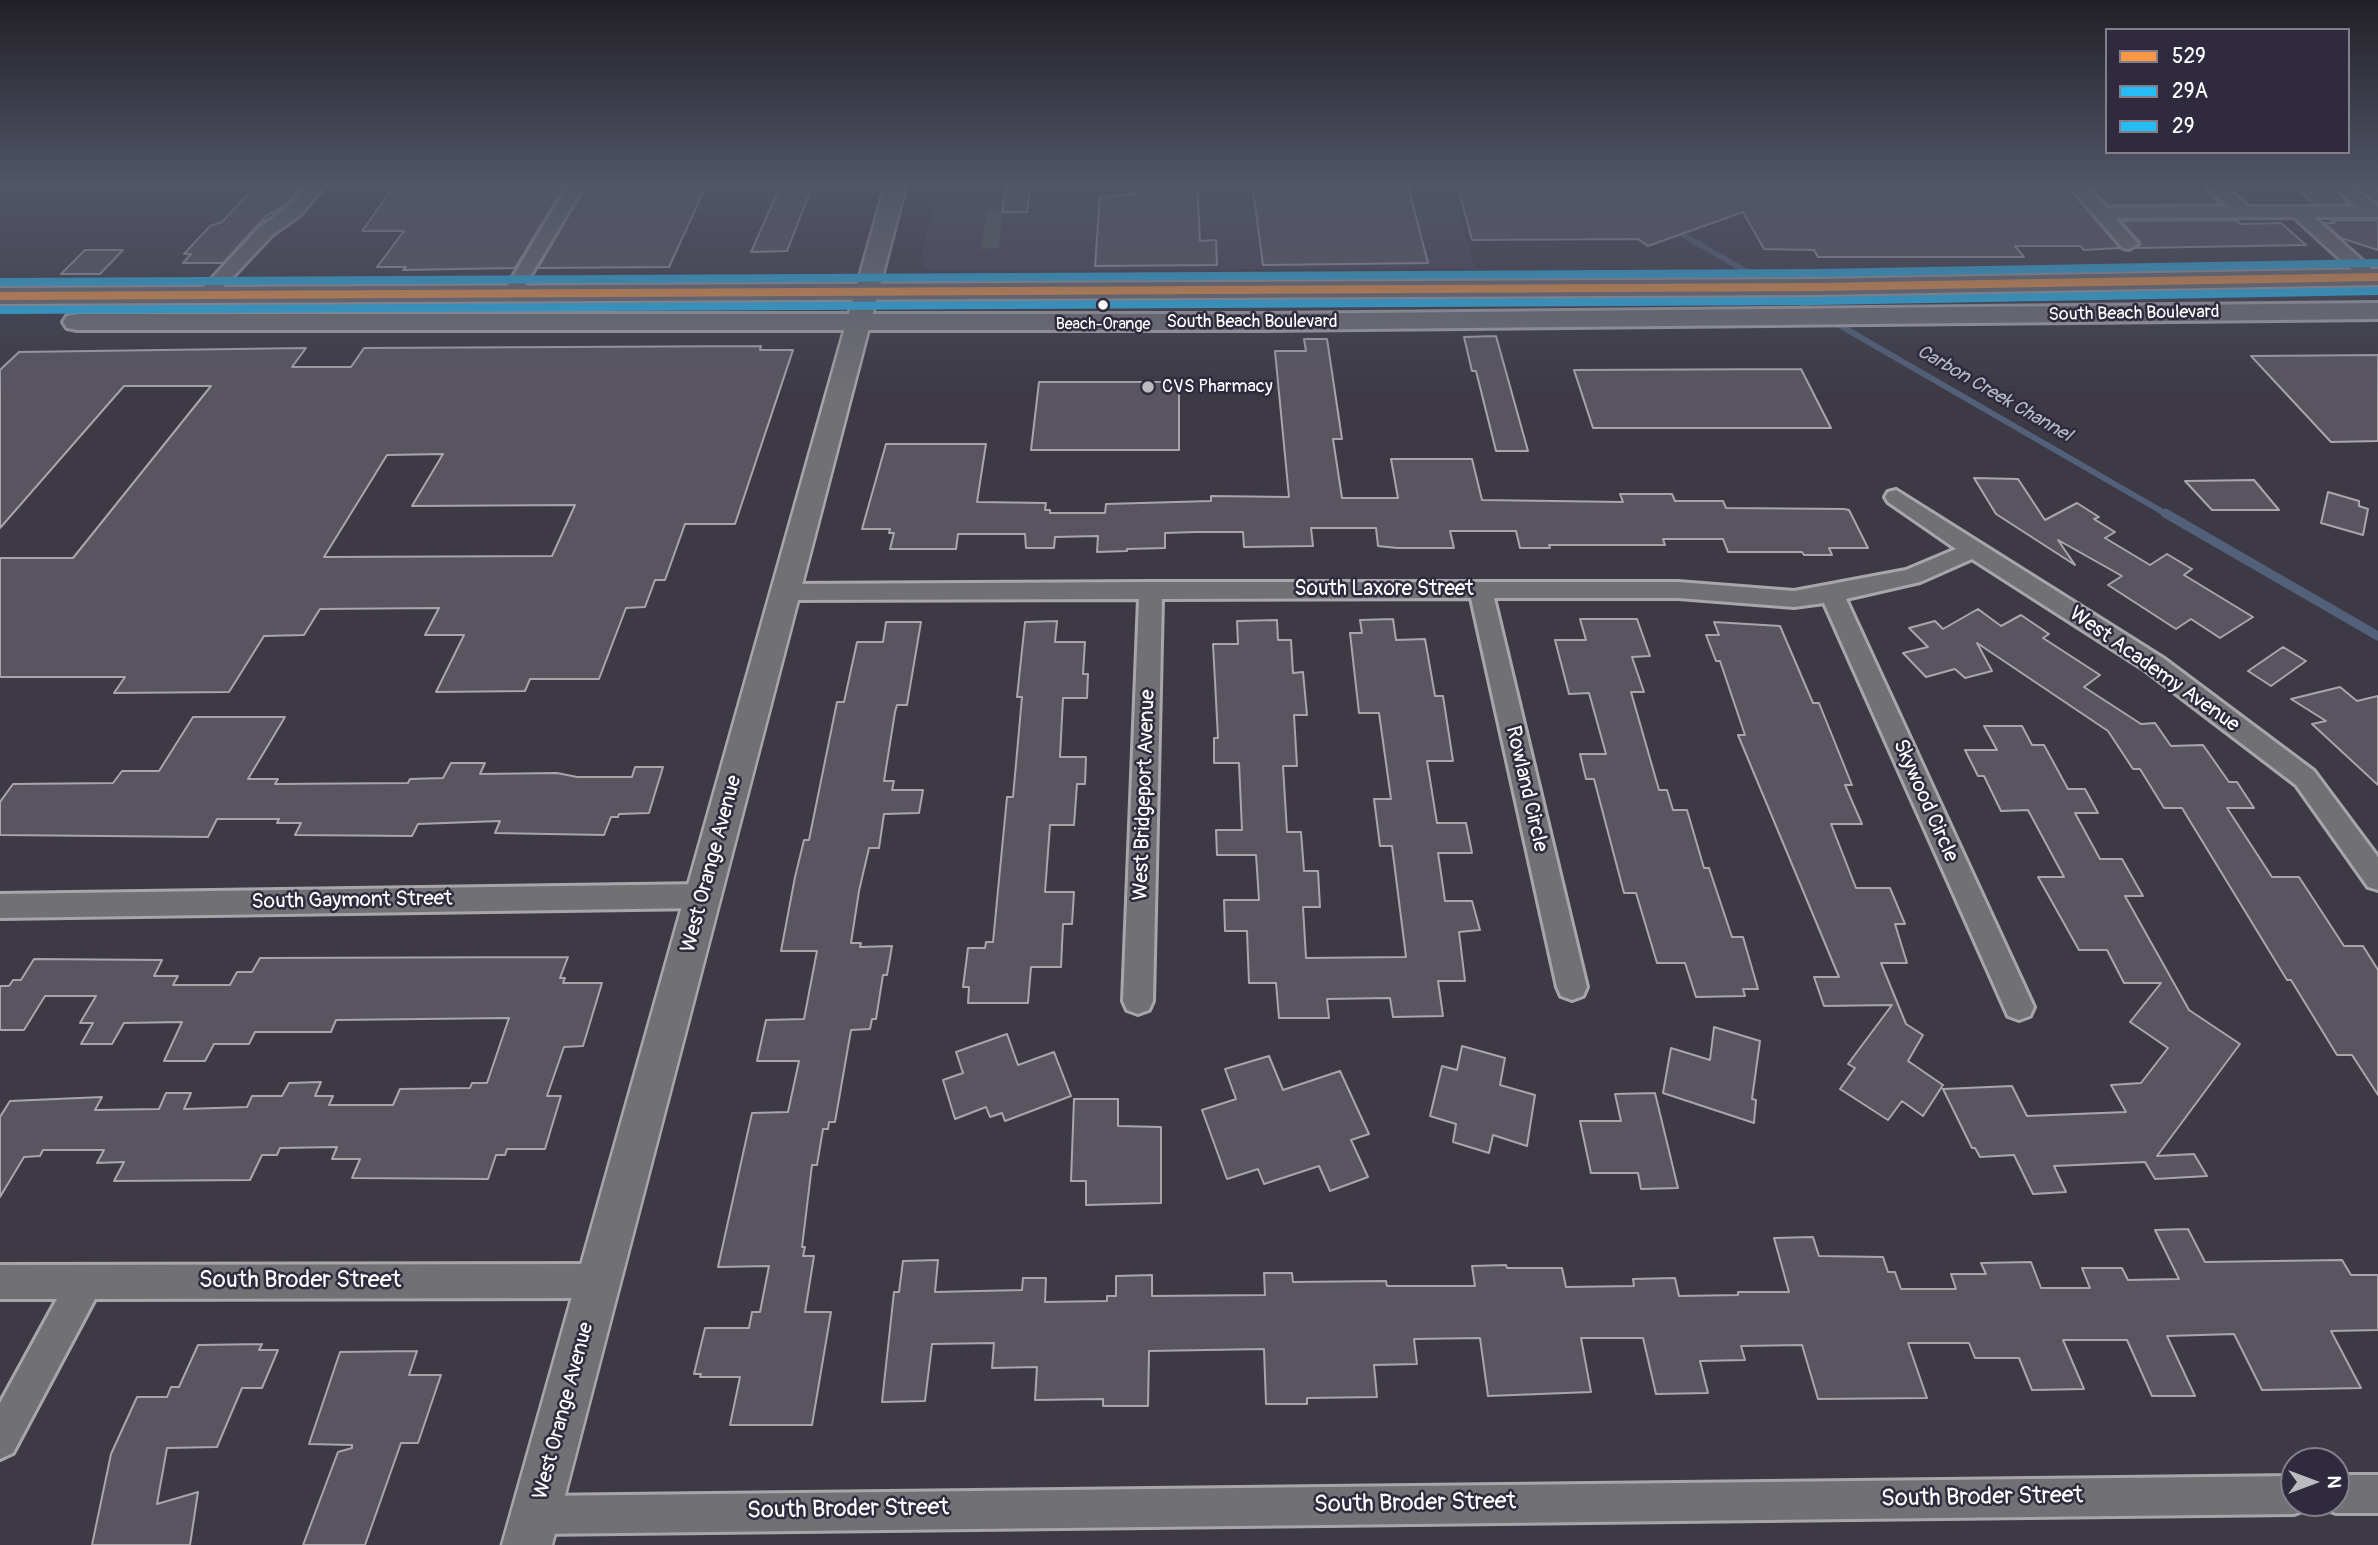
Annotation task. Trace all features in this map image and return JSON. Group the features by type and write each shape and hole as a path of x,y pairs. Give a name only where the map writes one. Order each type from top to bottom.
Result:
{"main road":[{"name":"South Beach Boulevard","path":"0,296 1737,288 2374,277"},
{"name":"South Beach Boulevard","path":"0,321 1263,322 1852,314 2378,311"}],"street":[{"path":"207,294 244,254"},
{"path":"512,293 535,254"},
{"name":"West Orange Avenue","path":"531,1530 878,254"},
{"path":"2347,254 2374,277"},
{"name":"West Academy Avenue","path":"1896,497 1973,550 2154,664 2305,778 2378,878"},
{"name":"South Laxore Street","path":"786,592 1678,590 1794,599 1912,578 1973,550"},
{"name":"West Bridgeport Avenue","path":"1138,1001 1151,590"},
{"name":"Rowland Circle","path":"1481,591 1572,987"},
{"name":"Skywood Circle","path":"1832,594 2019,1007"},
{"name":"South Gaymont Street","path":"0,906 704,896"},
{"path":"0,1440 86,1281"},
{"name":"South Broder Street","path":"0,1282 599,1281"},
{"path":"2350,1494 2378,1494"},
{"name":"South Broder Street","path":"531,1530 2280,1495"}],"shaded area":[{"path":"921,254 1471,254 1475,268 941,271 927,269 920,260"}],"building":[{"path":"81,254 119,254 100,274 61,274"},
{"path":"191,254 231,254 223,263 183,263"},
{"path":"387,254 523,254 515,268 403,270 406,267 377,267"},
{"path":"546,254 675,254 669,267 538,268"},
{"path":"1096,254 1217,254 1217,265 1095,266"},
{"path":"1262,254 1426,254 1428,263 1263,265"},
{"path":"1816,254 2022,254 2024,257 1818,257"},
{"path":"1496,336 1528,451 1496,451 1476,371 1472,371 1464,337"},
{"path":"1304,339 1327,339 1342,439 1333,439 1342,498 1398,498 1391,459 1472,459 1482,500 1623,502 1620,494 1672,494 1675,501 1723,501 1726,508 1844,509 1849,510 1868,548 1829,548 1832,555 1804,555 1802,552 1728,552 1723,539 1663,539 1665,545 1549,545 1550,548 1520,548 1516,531 1450,531 1454,548 1397,548 1378,546 1376,528 1311,528 1313,546 1244,547 1243,532 1196,532 1165,533 1165,548 1127,551 1097,552 1098,536 1055,537 1054,548 1026,548 1025,534 958,534 956,549 890,549 894,533 889,533 890,529 862,529 886,444 986,444 977,502 1046,503 1045,510 1050,510 1050,513 1105,513 1106,504 1211,501 1211,496 1289,497 1275,351 1306,351"},
{"path":"761,346 760,350 793,350 735,524 685,524 665,580 655,580 645,607 626,608 599,679 530,679 525,691 436,692 464,635 425,635 439,608 320,609 304,635 264,636 229,692 114,693 125,677 0,677 0,558 73,558 211,386 124,386 0,528 0,370 19,352 306,348 292,367 351,367 364,348","holes":["443,454 412,506 575,505 552,556 324,557 387,455"]},
{"path":"2378,355 2378,441 2331,442 2251,356"},
{"path":"1801,369 1831,428 1593,428 1574,370"},
{"name":"CVS Pharmacy","path":"1039,382 1179,382 1179,450 1031,450"},
{"path":"1974,478 2018,479 2045,520 2077,503 2099,517 2094,519 2115,532 2105,538 2150,565 2167,554 2192,569 2184,575 2253,617 2220,638 2191,619 2176,629 2108,585 2122,576 2058,540 2075,565 1996,514"},
{"path":"2254,480 2279,510 2212,510 2185,481"},
{"path":"2328,492 2359,501 2359,506 2368,509 2363,535 2321,523"},
{"path":"1978,609 2001,626 2021,615 2049,634 2043,638 2100,675 2084,687 2141,724 2155,723 2171,746 2203,745 2229,782 2237,782 2254,808 2227,808 2272,877 2299,877 2344,946 2363,946 2378,970 2378,1095 2352,1055 2337,1055 2291,980 2287,980 2182,808 2164,808 2140,769 2133,769 2108,731 1977,643 1992,671 1965,678 1955,669 1926,677 1903,653 1928,647 1909,628 1935,621 1943,629"},
{"path":"1393,619 1396,640 1425,639 1435,696 1443,696 1453,761 1427,761 1437,823 1466,823 1472,853 1438,853 1445,901 1472,901 1480,930 1459,932 1465,981 1438,981 1443,1016 1393,1017 1390,998 1327,999 1329,1018 1279,1018 1276,983 1249,983 1247,931 1225,931 1224,900 1259,900 1256,855 1217,855 1216,830 1242,830 1239,763 1214,763 1214,738 1218,738 1213,644 1238,644 1237,621 1277,620 1278,640 1291,640 1293,673 1303,672 1307,715 1294,715 1297,766 1283,766 1287,832 1301,832 1304,871 1318,871 1320,907 1303,907 1306,958 1406,957 1392,846 1380,846 1374,799 1391,799 1379,713 1359,713 1350,633 1362,633 1360,620"},
{"path":"1580,619 1637,619 1650,656 1632,657 1644,692 1631,692 1659,790 1667,790 1673,810 1687,810 1704,868 1709,868 1732,937 1743,937 1758,989 1743,989 1745,996 1696,997 1685,963 1657,963 1636,893 1624,893 1594,779 1586,779 1580,754 1606,754 1589,693 1569,694 1555,640 1586,640"},
{"path":"1057,621 1055,642 1085,642 1083,674 1088,674 1087,698 1063,698 1060,757 1086,757 1085,784 1077,784 1074,825 1050,825 1045,892 1074,892 1072,924 1063,924 1061,967 1031,967 1028,1003 968,1003 969,987 963,987 968,948 985,948 986,942 993,942 1007,797 1013,797 1022,697 1017,697 1025,622"},
{"path":"886,622 921,622 907,705 897,705 884,781 894,781 892,790 923,790 919,813 884,814 879,848 869,848 859,891 851,943 861,943 860,947 892,946 887,975 883,975 876,1019 872,1019 870,1029 851,1030 835,1122 829,1122 828,1129 823,1129 817,1165 812,1165 802,1247 805,1247 803,1256 814,1256 805,1312 831,1312 812,1425 730,1425 740,1377 700,1377 701,1374 694,1374 705,1328 749,1328 752,1312 760,1312 769,1266 718,1267 752,1113 788,1112 799,1061 757,1061 766,1020 804,1019 817,951 781,951 795,877 804,840 809,840 837,702 844,702 857,642 883,642"},
{"path":"1714,622 1780,626 1813,703 1819,703 1852,785 1845,785 1862,824 1831,824 1856,888 1890,888 1905,924 1895,924 1907,963 1881,963 1906,1024 1923,1035 1908,1061 1943,1085 1923,1116 1902,1101 1888,1120 1840,1089 1855,1068 1848,1064 1892,1005 1824,1006 1814,977 1839,977 1738,735 1745,735 1720,661 1716,661 1706,635 1719,635"},
{"path":"2283,647 2306,661 2271,686 2248,671"},
{"path":"2340,687 2357,701 2378,696 2378,785 2312,724 2326,721 2291,699"},
{"path":"193,717 285,717 248,779 278,779 275,784 408,783 410,779 443,778 451,763 485,763 480,774 557,773 577,777 632,777 635,767 663,767 649,813 619,814 618,817 611,817 604,835 495,833 500,821 418,824 412,836 295,835 301,823 277,823 279,819 217,819 208,837 0,835 0,802 13,784 113,783 122,771 159,771"},
{"path":"1984,726 2022,726 2032,745 2044,745 2068,789 2085,789 2098,813 2075,813 2100,859 2122,859 2143,896 2125,896 2189,1010 2240,1044 2157,1156 2194,1154 2207,1176 2155,1179 2145,1162 2054,1166 2066,1192 2033,1194 2014,1155 1980,1157 1975,1148 1972,1148 1943,1089 2012,1086 2027,1116 2126,1112 2111,1085 2141,1083 2168,1048 2130,1022 2161,983 2124,983 2107,950 2079,950 2038,877 2064,877 2028,810 2001,811 1984,776 1978,776 1965,750 1997,750"},
{"path":"568,957 560,978 565,978 563,983 602,983 583,1046 564,1047 547,1096 561,1096 545,1149 507,1149 505,1155 496,1155 488,1179 352,1178 360,1159 332,1159 337,1147 280,1148 277,1155 262,1155 250,1180 114,1181 124,1162 97,1163 104,1150 43,1150 40,1156 24,1157 0,1197 0,1117 10,1101 102,1097 95,1110 159,1109 166,1093 191,1093 184,1109 247,1107 252,1096 282,1096 289,1083 321,1082 315,1096 333,1096 329,1105 393,1105 400,1089 470,1088 472,1083 487,1083 509,1018 336,1020 331,1032 255,1032 249,1044 214,1044 205,1061 164,1061 182,1022 124,1023 112,1044 81,1044 93,1023 80,1023 96,996 45,996 24,1030 0,1030 0,986 9,986 13,980 21,980 34,959 162,960 154,976 178,976 173,985 230,985 237,972 252,972 260,958"},
{"path":"1714,1027 1760,1041 1752,1099 1756,1100 1754,1123 1663,1093 1671,1048 1710,1060"},
{"path":"1007,1034 1018,1065 1054,1052 1071,1096 1005,1121 1002,1113 990,1117 986,1107 955,1119 943,1080 963,1073 956,1052"},
{"path":"1462,1046 1505,1058 1500,1085 1535,1095 1527,1146 1493,1135 1489,1153 1453,1142 1456,1124 1430,1116 1442,1066 1457,1070"},
{"path":"1269,1056 1283,1090 1340,1071 1369,1134 1351,1140 1368,1177 1330,1191 1319,1166 1264,1184 1258,1169 1227,1179 1202,1110 1236,1099 1225,1069"},
{"path":"1655,1093 1678,1188 1641,1189 1638,1173 1591,1173 1580,1121 1621,1121 1615,1094"},
{"path":"1074,1099 1118,1099 1118,1126 1161,1127 1161,1203 1086,1205 1086,1181 1071,1181"},
{"path":"2188,1229 2205,1262 2342,1260 2351,1275 2378,1275 2378,1330 2331,1331 2361,1388 2262,1390 2234,1334 2167,1336 2195,1396 2152,1396 2127,1340 2063,1340 2084,1389 2032,1390 2019,1358 1975,1358 1969,1343 1908,1343 1927,1398 1818,1399 1802,1345 1741,1346 1745,1360 1700,1361 1708,1393 1656,1394 1643,1338 1581,1338 1591,1392 1488,1396 1480,1338 1414,1339 1417,1364 1374,1365 1377,1397 1307,1398 1307,1404 1266,1404 1264,1349 1149,1351 1148,1406 1103,1406 1103,1399 1035,1400 1037,1367 992,1368 994,1343 932,1344 925,1401 882,1402 894,1292 899,1292 903,1261 938,1260 935,1292 1022,1290 1023,1278 1046,1278 1045,1302 1107,1301 1107,1296 1116,1296 1116,1276 1152,1275 1152,1296 1265,1295 1264,1273 1292,1273 1293,1282 1386,1281 1387,1286 1475,1286 1472,1266 1506,1265 1507,1268 1562,1268 1566,1287 1634,1286 1633,1279 1675,1278 1679,1296 1738,1295 1738,1292 1789,1292 1774,1238 1813,1237 1819,1256 1883,1257 1888,1272 1895,1272 1901,1289 1956,1289 1951,1274 1986,1274 1981,1263 2031,1262 2041,1288 2090,1288 2082,1268 2122,1268 2128,1280 2179,1279 2155,1230"},
{"path":"262,1344 259,1350 278,1350 262,1388 242,1388 217,1447 167,1448 157,1504 198,1492 190,1545 92,1545 111,1454 137,1397 167,1397 171,1387 179,1387 198,1345"},
{"path":"417,1351 409,1375 441,1375 418,1443 401,1443 365,1545 303,1545 338,1452 352,1448 352,1445 309,1444 340,1352"}],"waterway":[{"name":"Carbon Creek Channel","path":"1716,254 2168,515"},
{"name":"Carbon Creek Channel","path":"2165,513 2378,636"}],"transit line":[{"name":"29","path":"0,282 1817,273 2378,263"},
{"name":"529","path":"0,296 1817,287 2378,277"},
{"name":"29A","path":"0,310 1817,301 2378,291"}],"place":[{"name":"Beach-Orange","path":"1103,305"},
{"name":"CVS Pharmacy","path":"1148,387"}]}
